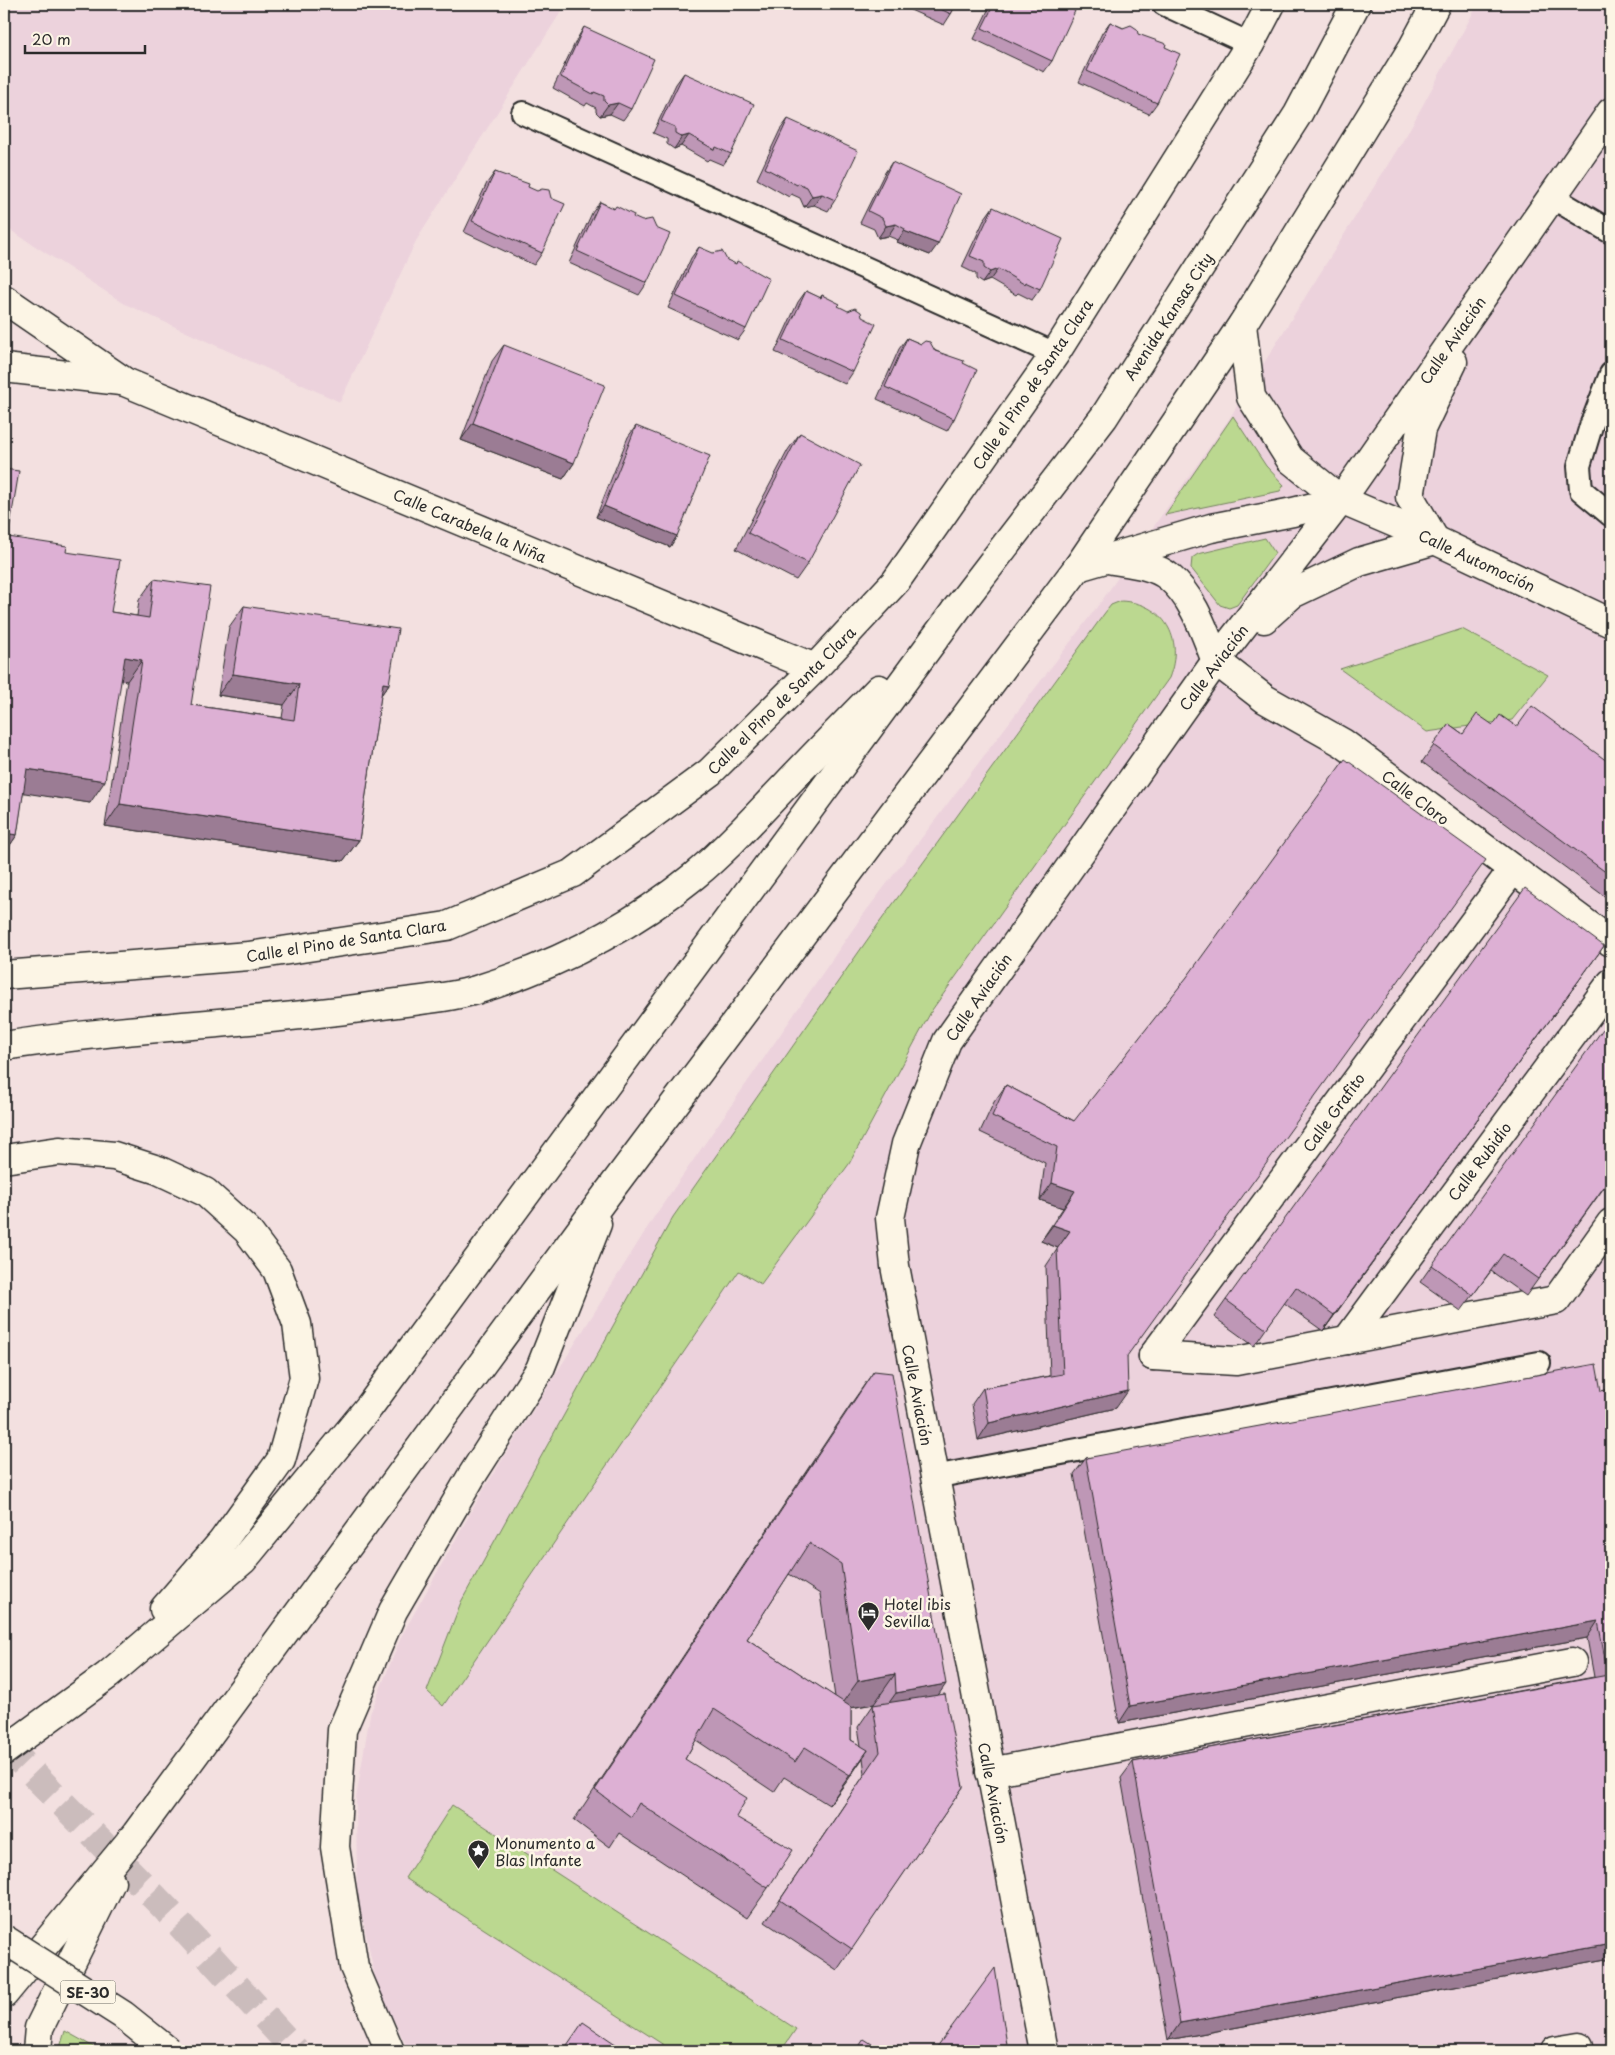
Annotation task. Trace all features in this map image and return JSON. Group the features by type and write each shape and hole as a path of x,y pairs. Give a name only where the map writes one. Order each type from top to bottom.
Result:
{"main road":[{"name":"Calle el Pino de Santa Clara","path":"4,975 249,956 447,926 573,873 710,772 815,668 896,581 1055,354 1250,44 1271,4"},
{"name":"Avenida Kansas City","path":"955,611 1104,417 1298,114 1356,4"},
{"path":"4,1994 136,1834 610,1190 1078,567 1242,325 1413,47 1436,4"},
{"name":"Calle Aviación","path":"1044,2051 895,1266 890,1218 906,1144 947,1041 1216,661 1341,500 1611,112"},
{"path":"1109,559 1145,566 1168,576 1194,607 1216,661 1292,594 1359,562 1435,540 1410,497 1421,429 1488,289"},
{"name":"Calle Carabela la Niña","path":"4,299 126,382 815,668"},
{"name":"Calle Automoción","path":"1242,325 1251,397 1290,459 1341,500 1435,540 1611,623"},
{"name":"Calle Carabela la Niña","path":"4,368 126,382"},
{"path":"1078,567 1211,528 1293,512 1341,500"},
{"path":"4,1046 76,1035 353,1010 474,991 548,965 606,935 656,904 694,876 755,820 784,786 955,611"},
{"path":"4,1750 108,1675 243,1560 370,1406 955,611"},
{"name":"Calle Cloro","path":"1216,661 1265,699 1343,743 1611,942"},
{"name":"Calle Grafito","path":"1347,1340 1236,1361 1153,1356 1513,869"},
{"name":"Calle Rubidio","path":"1347,1340 1611,983"},
{"path":"4,1036 76,1035"},
{"path":"4,1159 59,1151 114,1156 158,1170 205,1192 247,1230 277,1270 297,1324 304,1378 281,1460 222,1542 108,1675"},
{"path":"390,2051 354,1967 336,1856 342,1730 393,1611 471,1477 540,1369 610,1190"},
{"path":"1347,1340 1556,1300 1611,1223"},
{"path":"990,1772 1572,1662"},
{"path":"35,2043 136,1834"},
{"name":"SE-30","path":"4,1939 123,2015 168,2051"},
{"path":"1556,2051 1579,2047 1579,2051"}],"lane":[{"path":"1164,4 1250,44"},
{"path":"523,113 1055,354"},
{"path":"1552,196 1611,232"},
{"path":"1611,374 1591,426 1579,466 1581,490 1611,515"},
{"path":"934,1477 1539,1363"}],"shaded area":[{"path":"4,4 566,4 416,241 340,402 125,304 4,226"},
{"path":"1478,4 1611,4 1611,2051 409,2051 377,1986 357,1892 356,1799 370,1714 402,1635 484,1489 654,1217 860,919 1103,599 1229,419 1407,134"}],"green space":[{"path":"1233,416 1266,466 1284,485 1280,491 1165,515"},
{"path":"1265,538 1275,553 1237,605 1229,608 1220,605 1191,568 1192,558 1198,554"},
{"path":"1121,601 1136,603 1149,608 1167,625 1174,649 1169,678 932,1010 849,1164 761,1284 739,1271 443,1706 427,1691 461,1602 673,1217 877,926 1104,614 1111,605"},
{"path":"1462,629 1548,675 1512,720 1427,732 1340,669"},
{"path":"452,1805 796,2029 781,2051 673,2051 405,1878"},
{"path":"65,2031 101,2051 59,2051"}],"building":[{"path":"930,4 956,4 951,14"},
{"path":"994,4 1062,4 1075,11 1052,61 982,28"},
{"path":"1110,22 1123,28 1131,25 1137,29 1138,34 1166,44 1165,47 1180,54 1157,103 1087,71"},
{"path":"584,27 654,59 631,109 618,103 608,105 604,101 604,96 594,92 593,94 561,77"},
{"path":"684,73 754,104 731,154 716,147 715,150 689,135 682,137 675,133 675,127 661,121"},
{"path":"788,119 858,151 835,200 822,194 812,196 807,187 798,183 797,185 765,168"},
{"path":"892,162 961,194 938,244 904,231 905,229 896,224 886,226 882,218 868,211"},
{"path":"495,172 529,184 528,187 537,191 542,189 549,190 551,198 565,204 542,253 472,221"},
{"path":"600,202 614,209 616,206 642,221 652,219 656,228 670,234 647,283 577,251"},
{"path":"993,207 1063,239 1040,289 1025,282 1024,284 998,269 990,272 984,268 984,262 970,256"},
{"path":"699,247 713,253 722,251 727,260 736,264 737,261 769,279 746,329 676,296"},
{"path":"806,291 821,298 822,295 840,304 838,306 848,311 855,308 861,312 862,317 876,324 853,372 783,340"},
{"path":"907,338 921,344 925,341 930,342 935,351 964,361 963,363 977,370 954,419 885,387"},
{"path":"504,345 605,385 574,463 473,423"},
{"path":"636,426 710,456 677,536 604,506"},
{"path":"800,433 860,465 808,563 748,533"},
{"path":"4,469 19,471 8,537 67,546 66,552 120,560 111,612 149,618 154,579 210,587 191,705 294,720 299,684 233,674 244,606 398,629 389,684 383,683 359,840 120,804 142,660 125,657 105,781 27,769 17,835 4,833"},
{"path":"1532,706 1611,764 1611,876 1433,745 1449,724 1463,734 1477,714 1493,725 1500,715 1517,727"},
{"path":"1345,759 1486,860 1127,1356 1128,1391 989,1423 983,1388 1063,1374 1057,1249 1070,1231 1053,1225 1075,1191 1052,1183 1057,1147 992,1116 1006,1085 1074,1121 1187,977"},
{"path":"1525,888 1604,946 1334,1315 1296,1287 1266,1329 1226,1300"},
{"path":"1611,1018 1611,1177 1538,1279 1503,1254 1473,1295 1432,1265"},
{"path":"1596,1364 1601,1391 1611,1389 1611,1944 1180,2023 1133,1762 1608,1675 1598,1621 1130,1706 1086,1458"},
{"name":"Hotel ibis Sevilla","path":"874,1371 892,1373 946,1684 896,1693 895,1674 858,1681 841,1564 809,1543 747,1639 851,1707 851,1740 868,1750 850,1775 805,1747 795,1762 714,1709 685,1759 747,1798 736,1817 793,1850 768,1888 639,1803 631,1817 595,1790"},
{"path":"945,1694 963,1787 852,1949 780,1900 880,1752 873,1705"},
{"path":"995,1968 1008,2051 934,2051"},
{"path":"583,2022 626,2051 563,2051"},
{"path":"864,2039 883,2051 856,2051"}],"tunnel":[{"path":"4,1744 165,1908 296,2051"}],"place":[{"name":"Hotel ibis Sevilla","path":"868,1631"},
{"name":"Monumento a Blas Infante","path":"479,1870"}]}
